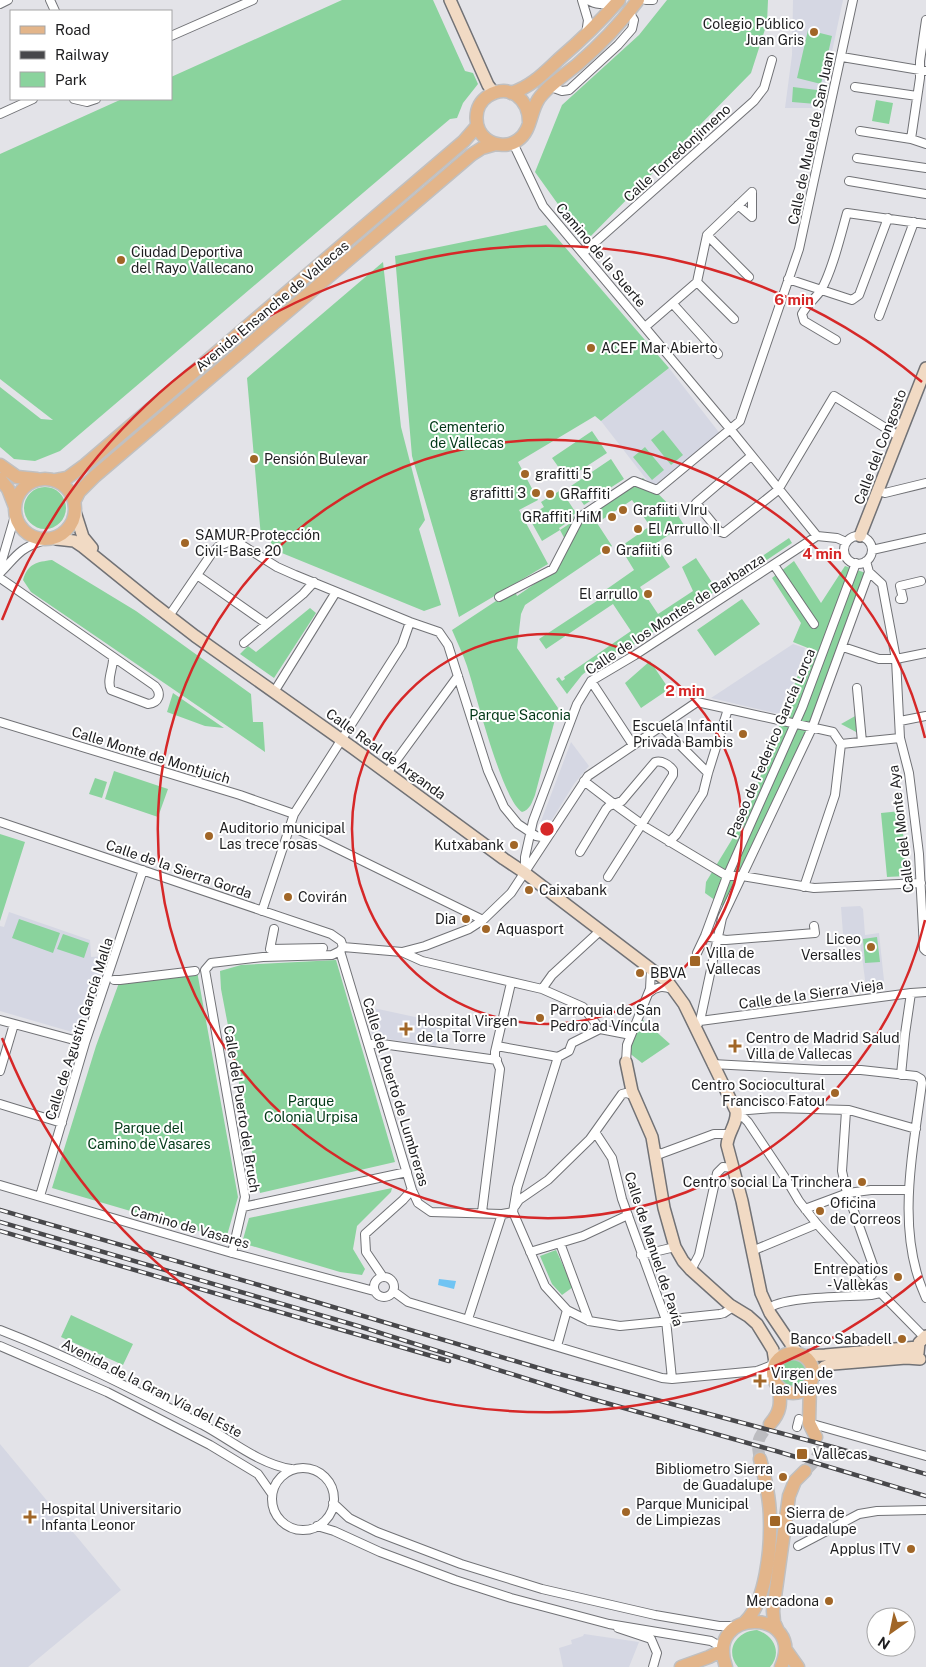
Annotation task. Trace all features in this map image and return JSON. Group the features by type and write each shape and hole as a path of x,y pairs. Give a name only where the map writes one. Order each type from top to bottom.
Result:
{"main road":[{"path":"513,143 524,135 539,99 590,54 638,0"},
{"path":"511,93 524,89 585,37 618,1"},
{"path":"496,144 481,134 477,126 476,118 481,102 487,97 494,93 503,92 511,93 520,98 526,104 529,122"},
{"name":"Avenida Ensanche de Vallecas","path":"56,480 67,478 85,465 464,141 477,126"},
{"name":"Avenida Ensanche de Vallecas","path":"75,506 79,492 94,476 468,158 482,148 496,144 505,145 513,143"},
{"path":"0,465 17,477 56,480 68,488 75,506 74,520 56,539 42,540 24,531 18,524 8,489 0,480"},
{"path":"15,511 20,491 30,482 37,479"},
{"path":"770,1424 778,1414 781,1405 773,1371 775,1364 784,1355 800,1354 811,1363 814,1371 801,1423 816,1437"},
{"path":"777,1385 790,1393 796,1393 802,1392 812,1380"},
{"path":"726,1667 723,1649 728,1635 754,1612 769,1546 770,1519 768,1495 760,1458"},
{"path":"798,1667 786,1650 774,1622 774,1611 789,1496 795,1480 805,1471"},
{"path":"742,1624 763,1623 778,1631"},
{"path":"681,1667 710,1657 723,1649"},
{"path":"781,1667 786,1650"}],"street":[{"path":"0,4 8,0"},
{"path":"172,36 253,0"},
{"path":"450,0 488,85 494,93"},
{"path":"582,0 588,20 585,37"},
{"path":"588,0 595,4 603,5 618,1"},
{"path":"646,0 653,0"},
{"name":"Calle de Muela de San Juan","path":"499,597 553,569 580,516 634,481 657,490 740,421 799,249 853,0"},
{"path":"911,139 923,70 920,61 926,20"},
{"path":"842,56 923,70"},
{"name":"Calle Torredonjimeno","path":"583,253 754,101 764,88 772,60"},
{"path":"855,87 917,96"},
{"path":"0,114 31,100"},
{"path":"78,100 87,102 93,100"},
{"path":"860,131 911,139 926,144"},
{"name":"Camino de la Suerte","path":"513,143 544,206 817,536"},
{"path":"858,158 926,168"},
{"path":"849,181 926,194"},
{"path":"734,318 697,282 707,234 738,205"},
{"path":"836,340 802,318 805,307 822,289 828,276 848,212 926,224"},
{"path":"788,279 852,300 859,294 888,218"},
{"path":"879,316 914,222"},
{"path":"707,234 749,277"},
{"name":"Camino de la Suerte","path":"645,327 697,282"},
{"path":"673,304 718,354"},
{"name":"Calle del Congosto","path":"860,536 925,372"},
{"path":"751,456 696,503 719,530 724,533 778,490 834,396 900,436"},
{"path":"878,491 885,493 926,483"},
{"name":"Calle Real de Arganda","path":"75,506 84,537 104,563"},
{"path":"0,563 15,511"},
{"path":"817,536 837,538 846,542"},
{"name":"Calle de los Montes de Barbanza","path":"525,873 525,860 530,832 580,696 591,681 628,660 817,536"},
{"path":"854,536 860,536 868,540 872,550 866,561 856,563 848,560 845,556 844,546 854,536"},
{"path":"872,550 926,538"},
{"name":"Calle Real de Arganda","path":"56,539 79,544 169,616 525,873 651,970 654,970 668,982 697,1025 712,1064 736,1113"},
{"path":"0,573 20,551 30,544 42,540"},
{"path":"169,616 219,546 228,542 237,542 277,567 410,622 440,632 448,644 496,792 512,819 530,832 542,838 547,838"},
{"name":"Calle del Monte Aya","path":"866,561 870,572 882,584 896,659 900,738 909,773 922,878 924,949 926,952"},
{"name":"Paseo de Federico García Lorca","path":"697,953 727,876 796,724 856,563"},
{"path":"774,565 814,624"},
{"name":"Paseo de Federico García Lorca","path":"697,1025 722,918 812,728 870,572"},
{"path":"197,575 267,624"},
{"path":"0,578 113,657 154,686 158,690 157,700 148,704 111,690 110,681 113,657"},
{"path":"900,599 903,599 900,586 921,581"},
{"path":"244,644 303,594 314,582"},
{"path":"274,692 336,592"},
{"path":"262,911 294,814 402,645 410,622"},
{"path":"843,647 879,659 896,659 926,653"},
{"path":"387,773 458,676"},
{"path":"591,681 633,745"},
{"path":"857,688 862,742"},
{"path":"341,949 402,952 425,946 469,929 483,920 512,893 584,781 593,771 698,702 833,732 841,744 835,795 804,887"},
{"path":"669,842 676,835 703,792 728,709"},
{"path":"900,721 926,716"},
{"name":"Calle Monte de Montjuich","path":"0,722 232,792 294,814"},
{"path":"661,726 708,773"},
{"path":"841,744 900,738"},
{"path":"580,852 606,809 622,801 655,762 662,762 671,767 674,772 673,775 608,877"},
{"path":"584,781 669,842 727,876 742,876 814,888 922,878"},
{"name":"Calle de la Sierra Gorda","path":"0,822 332,934 341,941 341,949"},
{"path":"291,826 483,920"},
{"name":"Calle de Agustín García Malla","path":"40,1196 85,1043 144,870"},
{"path":"705,936 726,940 815,934 814,926"},
{"path":"274,929 270,950 322,948"},
{"path":"542,989 552,974 601,930"},
{"name":"Calle del Puerto del Bruch","path":"232,1253 245,1197 206,970 211,963 263,956 332,955 341,949"},
{"name":"Calle del Puerto de Lumbreras","path":"341,949 412,1190 418,1203 431,1212 502,1214 513,1210"},
{"path":"402,952 422,961 542,989 583,1007 600,1029"},
{"path":"393,1291 408,1302 652,1376 672,1379 757,1371 775,1364 773,1350 757,1324 733,1307 690,1270 675,1247 664,1208 652,1136 634,1095 626,1062 626,1052 631,1035 652,985 651,970"},
{"path":"114,980 195,971"},
{"path":"482,1212 500,1069 495,1057 511,983"},
{"path":"648,994 656,988 672,989"},
{"path":"901,1075 911,992"},
{"name":"Calle de la Sierra Vieja","path":"697,1025 911,992 926,992"},
{"path":"0,1020 85,1043"},
{"path":"0,1071 14,1024"},
{"path":"497,1046 558,1057 568,1051 572,1043 600,1029 631,1035"},
{"path":"369,1044 382,1044 497,1060"},
{"path":"558,1057 517,1188 513,1210 545,1286 567,1310 589,1321 620,1326 720,1314 733,1307"},
{"path":"712,1064 822,1070 861,1070 916,1076 921,1079 923,1098 916,1129 909,1190 908,1221 913,1260 926,1298"},
{"path":"513,1210 519,1200 548,1180 595,1132 620,1097 626,1093 634,1095"},
{"path":"0,1104 62,1122"},
{"path":"736,1113 774,1108 849,1110 916,1129"},
{"path":"846,1111 842,1171 874,1268 872,1275 866,1278"},
{"path":"736,1113 727,1145 742,1201 761,1293 768,1309 800,1354 869,1352 918,1347"},
{"path":"736,1113 748,1122 805,1209 817,1224 880,1293 925,1336 918,1347 918,1354 923,1361"},
{"name":"Calle de Manuel de Pavía","path":"595,1132 612,1158 641,1255 666,1320 672,1379"},
{"path":"655,1151 660,1154 714,1134 730,1134"},
{"path":"690,1270 699,1255 716,1176 723,1167 733,1168"},
{"path":"243,1207 407,1172"},
{"name":"Camino de Vasares","path":"0,1185 232,1253 374,1291"},
{"path":"383,1277 366,1252 365,1234 412,1190"},
{"path":"805,1209 848,1193 871,1190 909,1190"},
{"path":"468,1319 502,1214"},
{"path":"530,1252 584,1236 628,1215"},
{"path":"752,1251 817,1224"},
{"path":"560,1243 589,1321"},
{"path":"641,1255 675,1247"},
{"path":"383,1277 389,1278 394,1284 393,1291 386,1298 379,1297 374,1291 374,1282 383,1277"},
{"path":"768,1309 788,1300 880,1293"},
{"path":"557,1346 567,1310"},
{"name":"Avenida de la Gran Vía del Este","path":"0,1330 58,1353 114,1379 217,1432 270,1463 291,1469"},
{"name":"Avenida de la Gran Vía del Este","path":"0,1346 100,1389 210,1445 258,1474 272,1494"},
{"path":"812,1380 824,1367 833,1364 906,1358 923,1361"},
{"path":"757,1371 767,1375 777,1385"},
{"path":"801,1423 926,1456"},
{"path":"308,1468 318,1471 331,1485 333,1503 328,1517 317,1526 297,1530 286,1525 274,1512 271,1502 272,1494 279,1479 291,1469 308,1468"},
{"path":"333,1503 349,1518 377,1532 460,1564 542,1590 681,1620 719,1626 742,1624"},
{"path":"798,1546 859,1514 877,1511 926,1510"},
{"path":"317,1526 334,1531 380,1552 455,1580 511,1598 610,1624 711,1641 723,1649"},
{"path":"610,1624 627,1632 651,1639 657,1653 653,1667"}],"shaded area":[{"name":"Colegio Público Juan Gris","path":"793,0 843,0 820,108 785,108 792,55"},
{"path":"669,368 721,435 653,488 601,421"},
{"path":"793,644 805,648 791,690 787,689 779,714 711,698"},
{"path":"571,742 589,766 574,784 545,831 538,829"},
{"name":"Liceo Versalles","path":"860,906 863,909 865,935 879,933 885,990 867,994 859,935 843,934 841,907"},
{"path":"9,912 90,940 91,957 106,956 79,1034 0,1011 0,926 4,927"},
{"name":"Hospital Virgen de la Torre","path":"364,1006 443,1023 436,1046 373,1037"},
{"name":"Hospital Universitario Infanta Leonor","path":"0,1444 121,1590 28,1667 0,1667"},
{"path":"584,1634 639,1642 629,1667 563,1667 559,1648 572,1644 571,1640"}],"green space":[{"name":"Ciudad Deportiva del Rayo Vallecano","path":"342,0 433,0 465,71 473,73 478,84 463,103 457,118 450,119 60,451 35,461 14,459 0,447 0,387 41,419 53,420 0,379 0,154 120,100 172,100 172,77"},
{"path":"667,0 768,0 767,23 751,73 585,242 535,172 562,105 639,35"},
{"path":"808,30 832,36 821,84 797,78"},
{"path":"793,87 817,90 816,104 792,102"},
{"path":"876,100 893,103 889,124 872,121"},
{"name":"Cementerio de Vallecas","path":"546,225 669,368 601,421 595,416 518,462 538,500 519,510 548,564 459,617 412,456 395,256"},
{"path":"383,262 401,427 425,520 419,529 441,605 424,611 272,549 270,537 261,537 247,378"},
{"path":"663,430 683,455 671,465 651,440"},
{"path":"592,431 607,453 567,479 552,458"},
{"path":"645,447 664,470 652,480 633,457"},
{"path":"611,459 624,479 584,505 571,486"},
{"name":"Parque Saconia","path":"643,478 670,506 684,525 655,544 670,567 640,587 658,614 693,591 682,567 696,558 717,590 635,644 599,661 582,675 567,694 556,679 559,677 562,681 565,679 564,677 631,631 613,604 546,649 539,639 606,595 604,591 634,570 620,547 650,526 632,500 597,523 612,546 525,605 521,614 517,648 558,708 535,795 529,808 522,812 514,803 498,768 467,666 452,630 514,589 517,596 559,567 569,547 560,530 581,516 584,519"},
{"path":"49,487 57,490 63,496 66,508 63,520 57,526 41,529 33,526 27,520 24,504 27,496 33,490"},
{"path":"561,490 576,513 573,515 574,518 559,528 560,530 542,541 528,516 544,507 541,502"},
{"path":"789,538 792,543 734,582 731,577"},
{"path":"52,560 136,611 251,694 253,722 263,722 265,752 31,592 23,580 25,574 34,564"},
{"path":"794,561 821,603 845,566 866,573 812,728 745,869 723,906 705,893 706,882 745,818 808,648 793,642 801,623 772,578"},
{"path":"742,599 760,624 715,656 697,630"},
{"path":"310,608 316,613 274,678 240,654 248,646 256,652"},
{"path":"650,661 669,689 641,708 625,683"},
{"path":"173,693 224,728 205,726 167,712"},
{"path":"857,715 858,733 841,724"},
{"path":"114,771 168,789 158,817 105,799"},
{"path":"95,778 107,782 102,798 89,794"},
{"path":"901,811 907,876 887,877 881,813"},
{"path":"0,834 25,842 0,921"},
{"path":"19,919 60,933 53,953 12,938"},
{"path":"63,934 89,943 84,958 57,949"},
{"path":"877,937 880,962 865,963 863,939"},
{"name":"Parque Colonia Urpisa","path":"336,960 395,1162 260,1193 221,989 220,971 241,965"},
{"name":"Parque del Camino de Vasares","path":"197,971 238,1197 226,1239 52,1188 96,1046 120,980"},
{"path":"642,1019 670,1044 642,1063 628,1052"},
{"path":"392,1188 391,1192 357,1226 353,1249 365,1269 362,1275 340,1272 242,1243 249,1218"},
{"path":"556,1250 573,1287 562,1295 552,1284 540,1256"},
{"path":"71,1315 133,1344 123,1365 61,1337"},
{"path":"794,1359 804,1363 808,1373 804,1383 794,1387 784,1383 780,1373 784,1363"},
{"path":"757,1630 763,1632 772,1640 776,1650 774,1661 770,1667 738,1667 732,1654 735,1642 744,1634"}],"water":[{"path":"439,1279 456,1281 454,1289 438,1285"}],"tunnel":[{"path":"760,1459 759,1440 770,1424"},
{"path":"805,1471 817,1456 818,1443 816,1437"}],"railway":[{"path":"0,1210 552,1372 833,1447 926,1474"},
{"path":"0,1222 358,1326 585,1397 926,1496"},
{"path":"0,1231 449,1361"}],"place":[{"name":"Colegio Público Juan Gris","path":"814,32"},
{"name":"Ciudad Deportiva del Rayo Vallecano","path":"121,260"},
{"name":"ACEF Mar Abierto","path":"591,348"},
{"name":"Pensión Bulevar","path":"254,459"},
{"name":"grafitti 5","path":"525,474"},
{"name":"grafitti 3","path":"536,493"},
{"name":"GRaffiti","path":"550,494"},
{"name":"Grafiiti VIru","path":"623,510"},
{"name":"GRaffiti HiM","path":"612,517"},
{"name":"El Arrullo II","path":"638,529"},
{"name":"SAMUR-Protección Civil- Base 20","path":"185,543"},
{"name":"Grafiiti 6","path":"606,550"},
{"name":"El arrullo","path":"648,594"},
{"name":"Escuela Infantil Privada Bambis","path":"743,734"},
{"name":"Auditorio municipal Las trece rosas","path":"209,836"},
{"name":"Kutxabank","path":"514,845"},
{"name":"Caixabank","path":"529,890"},
{"name":"Covirán","path":"288,897"},
{"name":"Dia","path":"466,919"},
{"name":"Aquasport","path":"486,929"},
{"name":"Liceo Versalles","path":"871,947"},
{"name":"Villa de Vallecas","path":"695,961"},
{"name":"BBVA","path":"640,973"},
{"name":"Parroquia de San Pedro ad Víncula","path":"540,1018"},
{"name":"Hospital Virgen de la Torre","path":"406,1029"},
{"name":"Centro de Madrid Salud Villa de Vallecas","path":"735,1046"},
{"name":"Centro Sociocultural Francisco Fatou","path":"835,1093"},
{"name":"Centro social La Trinchera","path":"862,1182"},
{"name":"Oficina de Correos","path":"820,1211"},
{"name":"Entrepatios - Vallekas","path":"898,1277"},
{"name":"Banco Sabadell","path":"902,1339"},
{"name":"Virgen de las Nieves","path":"760,1381"},
{"name":"Vallecas","path":"802,1454"},
{"name":"Bibliometro Sierra de Guadalupe","path":"783,1477"},
{"name":"Parque Municipal de Limpiezas","path":"626,1512"},
{"name":"Hospital Universitario Infanta Leonor","path":"30,1517"},
{"name":"Sierra de Guadalupe","path":"775,1521"},
{"name":"Applus ITV","path":"911,1549"},
{"name":"Mercadona","path":"829,1601"}]}
